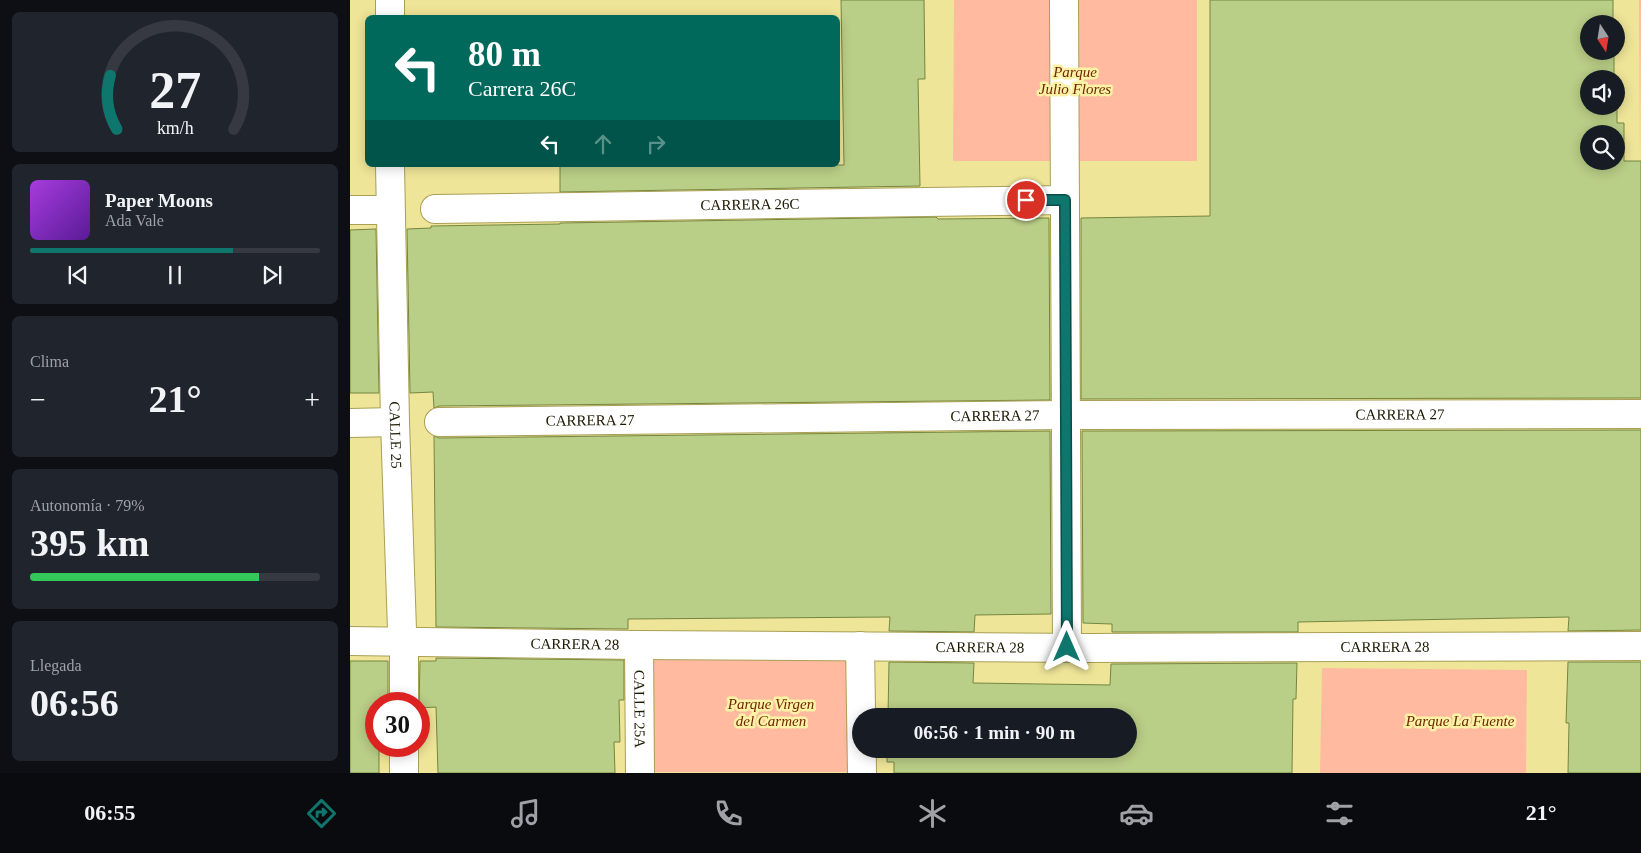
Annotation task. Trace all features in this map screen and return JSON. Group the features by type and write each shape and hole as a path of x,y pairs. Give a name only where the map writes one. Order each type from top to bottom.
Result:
{"street":[{"path":"390,0 390,15"},
{"path":"1064,0 1067,647"},
{"name":"CALLE 25","path":"390,167 395,422 402,630 404,642 404,692"},
{"name":"CARRERA 26C","path":"435,209 1065,200"},
{"path":"350,210 390,210"},
{"name":"CARRERA 27","path":"439,422 1066,415 1641,414"},
{"path":"350,423 395,422"},
{"name":"CARRERA 28","path":"350,641 639,645 1067,647 1641,646"},
{"name":"CALLE 25A","path":"639,645 640,773"},
{"path":"860,646 862,773"},
{"path":"404,757 404,773"}],"green space":[{"name":"Parque Julio Flores","path":"954,0 1197,0 1197,161 953,161"},
{"path":"1639,0 1641,0 1640,168"},
{"name":"Parque Virgen del Carmen","path":"653,652 851,655 852,758 854,758 854,772 653,772"},
{"name":"Parque La Fuente","path":"1322,668 1527,670 1526,773 1320,773"}],"building":[{"path":"841,0 924,0 925,79 918,79 920,186 560,192 560,167 840,167 840,165 844,165"},
{"path":"1210,0 1613,0 1613,15 1580,15 1580,60 1614,60 1614,70 1580,70 1580,115 1617,115 1617,123 1624,123 1624,125 1580,125 1580,170 1625,170 1625,161 1641,161 1641,398 1081,399 1081,218 1210,216"},
{"path":"936,217 938,219 1049,218 1050,400 439,406 434,408 433,392 410,393 407,229 431,228 431,226 560,223"},
{"path":"376,229 379,393 350,393 350,230"},
{"path":"1641,430 1641,630 1568,631 1569,617 1298,622 1298,632 1112,632 1112,624 1083,623 1082,431"},
{"path":"1050,431 1051,614 975,615 974,632 889,631 890,617 628,619 628,629 436,627 434,436 439,438"},
{"path":"436,658 624,660 624,700 619,700 620,742 614,742 615,773 438,773 436,707 430,707 430,692 419,692 420,661 436,661"},
{"path":"350,661 388,661 388,692 365,692 365,757 379,757 379,773 350,773"},
{"path":"889,662 974,663 973,683 1110,685 1111,664 1297,663 1296,699 1293,699 1292,773 894,773 894,762 887,762 887,758 1137,758 1137,708 888,708"},
{"path":"1568,662 1641,662 1641,773 1568,773 1569,723 1566,723"}],"route":[{"path":"1026,200 1065,200 1067,647"}]}
